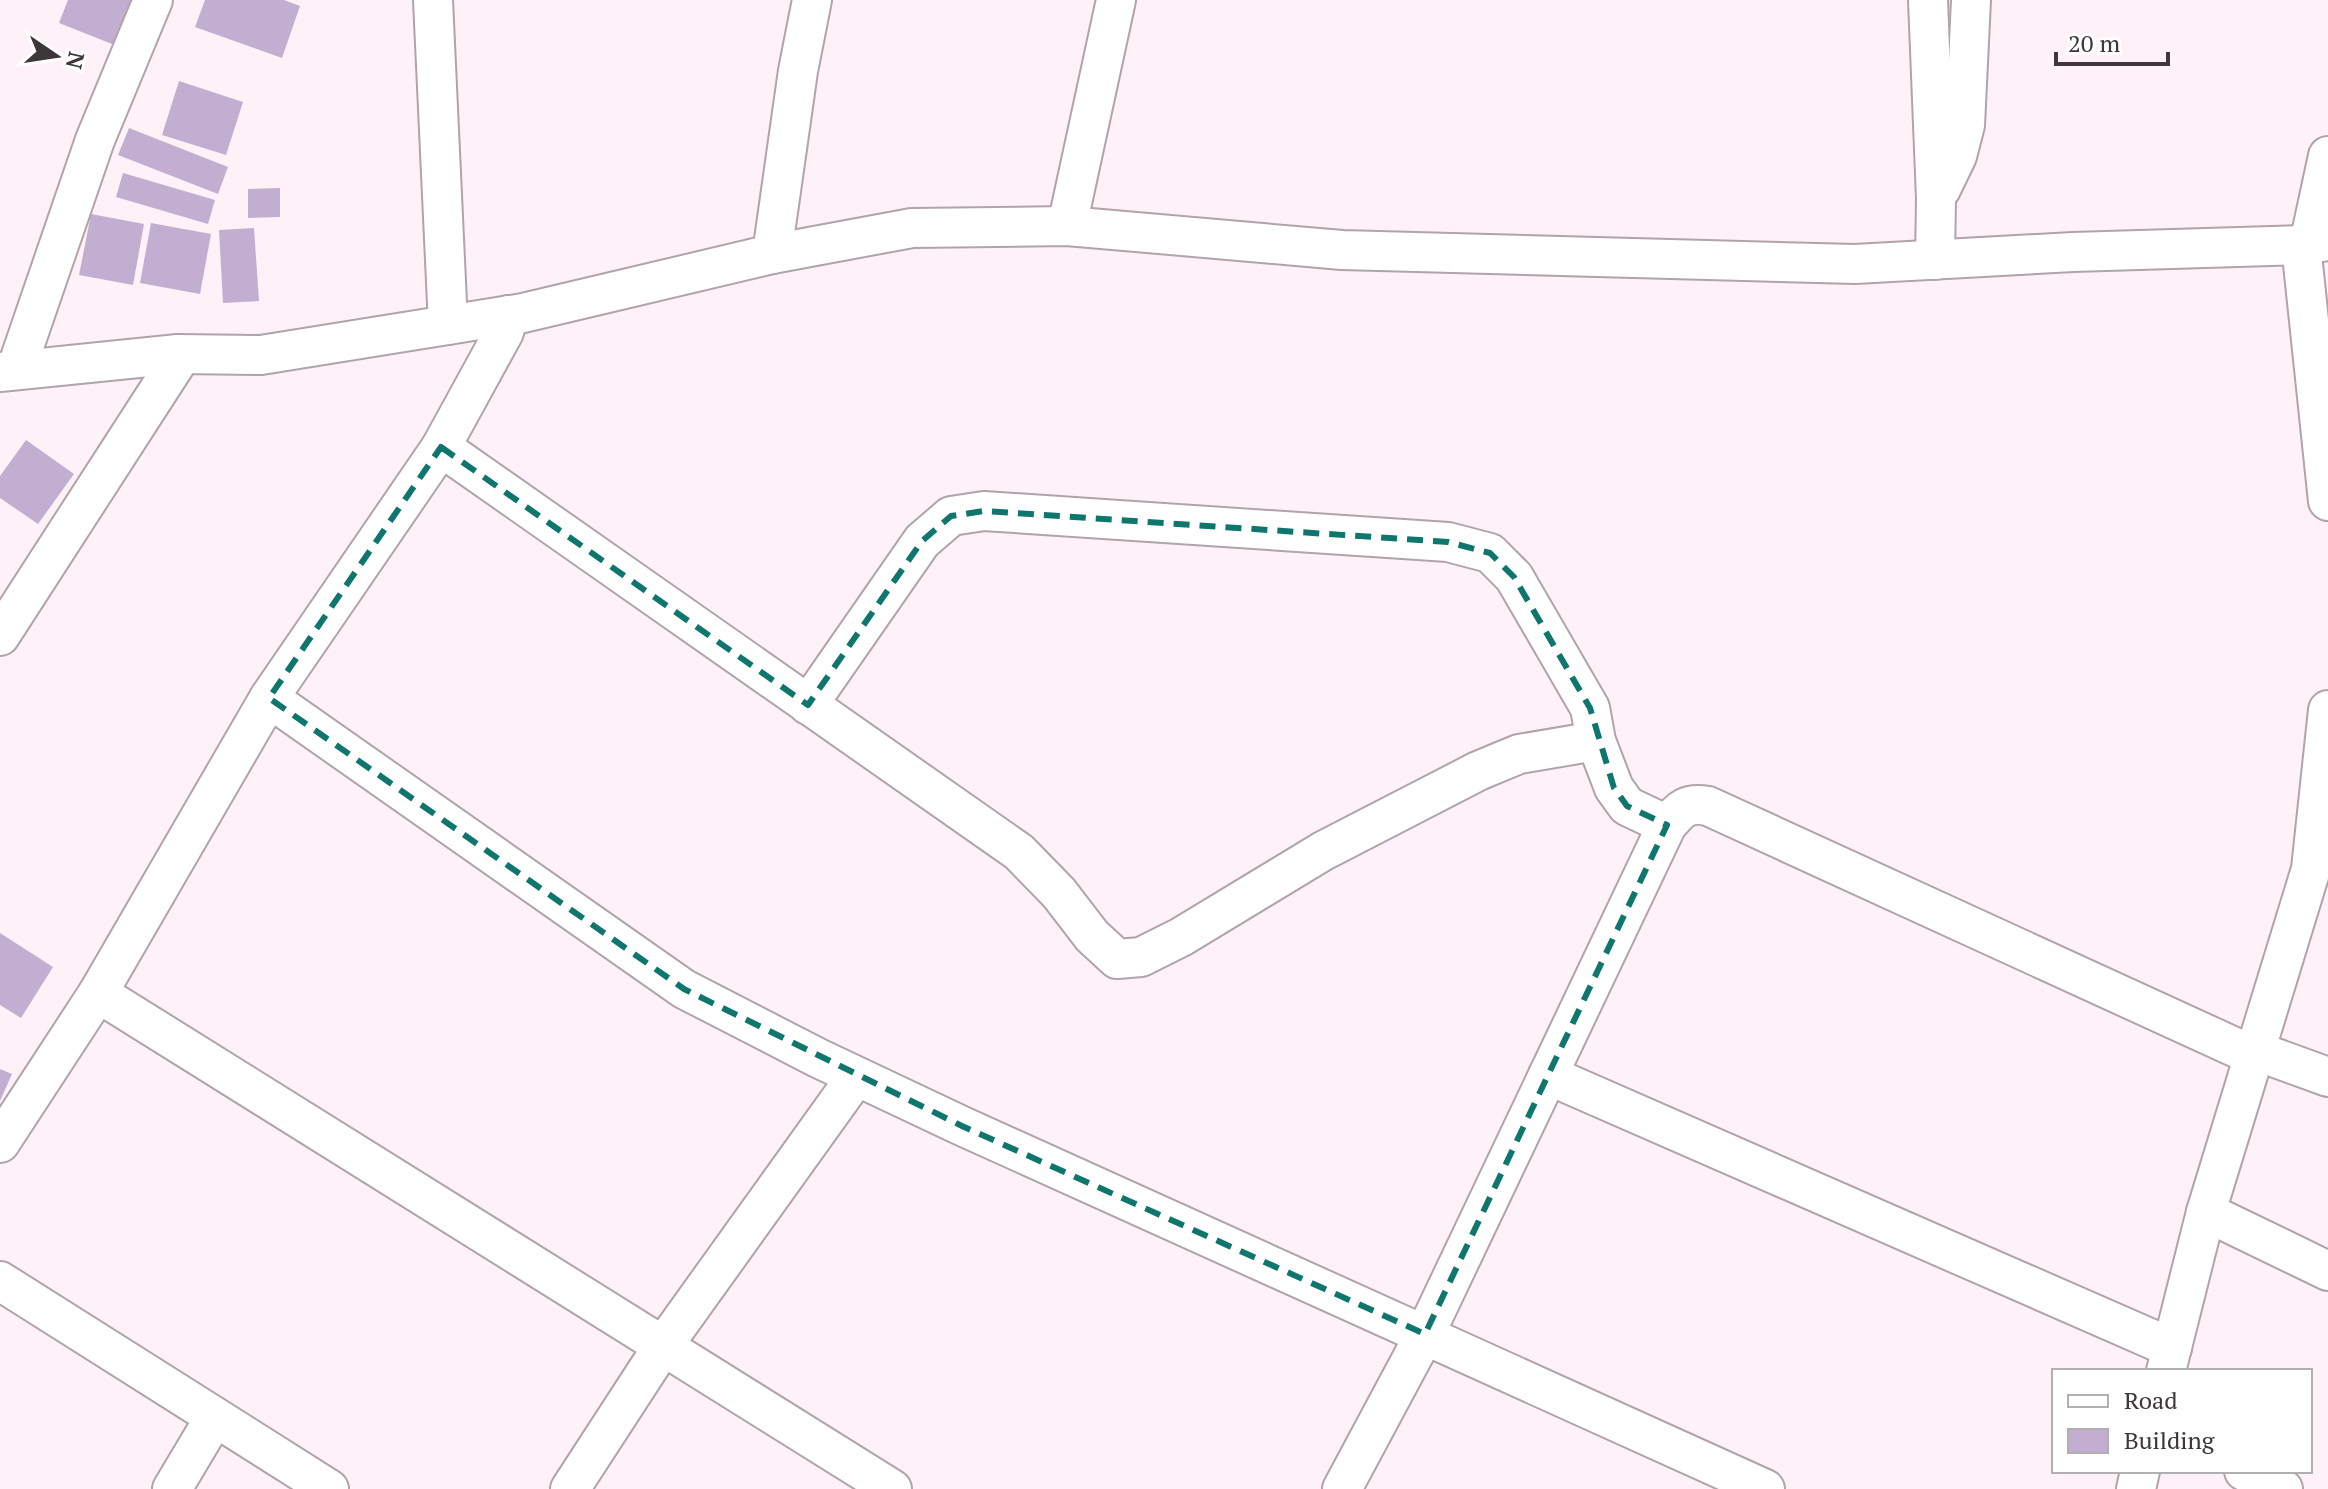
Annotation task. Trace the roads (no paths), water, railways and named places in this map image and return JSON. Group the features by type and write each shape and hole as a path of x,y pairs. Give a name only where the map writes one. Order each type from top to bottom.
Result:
{"street":[{"path":"153,0 95,140 8,371 178,354 261,355 509,315 772,254 912,228 1067,226 1342,250 1855,264 2313,243"},
{"path":"433,0 448,325"},
{"path":"772,254 798,71 812,0"},
{"path":"1067,226 1116,0"},
{"path":"1928,0 1936,199 1935,260"},
{"path":"1936,199 1957,156 1965,125 1971,0"},
{"path":"2328,156 2313,243 2328,501"},
{"path":"0,1143 98,993 269,698 441,447 504,332 509,315"},
{"path":"0,636 175,365 178,354"},
{"path":"441,447 1019,852 1059,893 1092,936 1117,959 1141,957 1181,937 1323,851 1478,771 1519,754 1596,741"},
{"path":"808,705 922,541 951,516 984,511 1448,542 1490,553 1514,577 1590,708 1596,741 1614,788 1627,806 1667,825"},
{"path":"269,698 684,989 856,1077 1765,1489"},
{"path":"1548,1075 2169,1360 2206,1212 2311,869 2324,793 2328,710"},
{"path":"1342,1489 1425,1334 1667,825 1682,807 1697,804 1708,806 2254,1056 2262,1053 2328,1077"},
{"path":"98,993 892,1489"},
{"path":"570,1489 663,1346 856,1077"},
{"path":"2206,1212 2328,1271"},
{"path":"0,1281 329,1489"},
{"path":"172,1489 215,1417"},
{"path":"2248,1473 2283,1489"}]}
